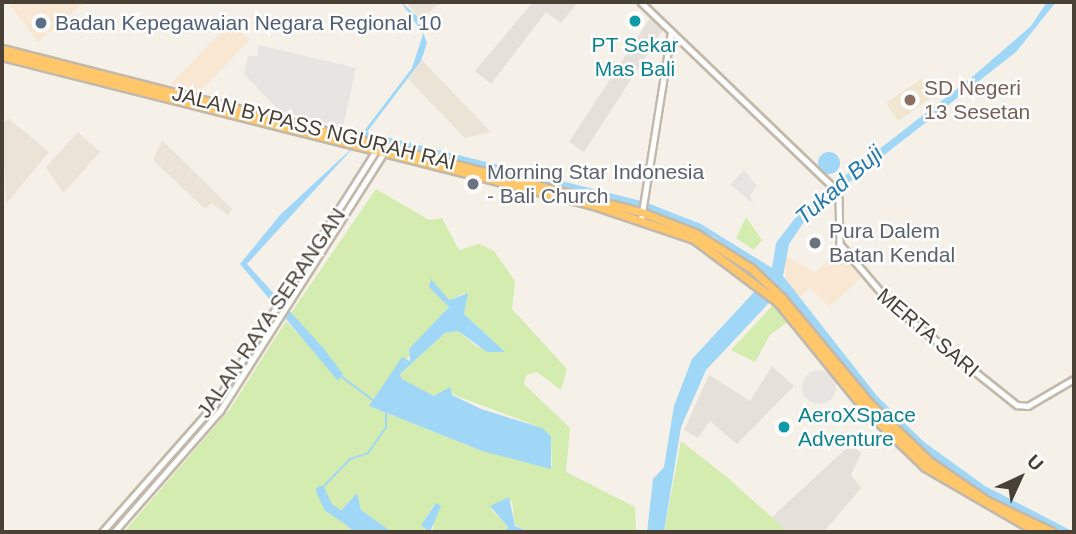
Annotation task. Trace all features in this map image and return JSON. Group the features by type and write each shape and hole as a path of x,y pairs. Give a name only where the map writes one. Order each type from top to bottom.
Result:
{"highway":[{"name":"JALAN BYPASS NGURAH RAI","path":"2,49 103,78 641,214 694,239 761,282 780,300 870,404 930,463 987,501 1052,532"},
{"name":"JALAN BYPASS NGURAH RAI","path":"2,56 103,78"},
{"name":"JALAN BYPASS NGURAH RAI","path":"361,144 380,152 440,164"},
{"name":"JALAN BYPASS NGURAH RAI","path":"780,300 903,447 952,487 1037,532"}],"street":[{"path":"641,2 672,31 641,197 641,214"},
{"name":"MERTA SARI","path":"672,31 836,191 840,244 848,258 892,306 1004,397 1023,407 1074,379"},
{"name":"JALAN RAYA SERANGAN","path":"102,532 214,405 380,152"},
{"name":"JALAN RAYA SERANGAN","path":"114,532 220,411 288,306 380,152"}],"shaded area":[{"name":"Badan Kepegawaian Negara Regional 10","path":"15,2 85,2 38,42 10,5"},
{"path":"406,2 441,2 421,20"},
{"path":"533,2 578,2 561,23 546,12 491,84 475,71"},
{"path":"650,18 663,30 584,152 569,142"},
{"path":"229,24 250,39 200,92 170,85"},
{"path":"259,45 356,68 343,127 280,111 244,74 248,56 257,56"},
{"path":"422,60 491,132 465,138 408,79"},
{"name":"SD Negeri 13 Sesetan","path":"921,79 933,97 898,121 886,103"},
{"path":"8,118 49,152 6,204 2,125"},
{"path":"78,132 100,152 63,193 46,167"},
{"path":"162,140 232,209 228,215 211,203 205,209 153,160"},
{"path":"744,170 757,186 750,195 753,203 730,185"},
{"path":"839,249 861,278 829,307 810,288 799,298 786,284 785,255 816,273"},
{"path":"772,366 794,386 737,444 710,421 698,438 684,430 709,375 750,401"},
{"path":"819,370 831,375 836,387 831,399 819,404 807,399 802,387 807,375"},
{"path":"851,444 861,453 851,475 861,488 824,532 788,532 771,518"}],"green space":[{"path":"376,189 429,220 442,218 459,250 479,244 494,251 515,281 512,309 567,369 561,390 537,372 526,375 524,384 570,428 566,472 635,507 636,532 530,532 515,525 512,501 491,509 508,527 504,532 433,532 434,505 424,520 430,532 392,532 361,510 357,493 337,515 353,532 124,532 230,409 286,321 342,379 291,313","holes":["428,279 449,300 465,293 464,314 504,351 477,347 458,331 445,333 400,374 402,380 434,396 444,391 539,427 551,436 552,466 482,451 369,406 449,306"]},
{"path":"746,217 762,240 754,250 736,238"},
{"path":"774,304 789,321 770,335 755,362 731,350"},
{"path":"681,441 728,478 788,532 664,532"}],"water":[{"name":"Tukad Buji","path":"401,2 417,16 427,43 421,61 367,132 645,202 701,224 772,268 776,243 802,209 971,78 1031,26 1047,2 1056,2 1016,52 810,213 789,244 783,276 877,396 924,442 985,486 1074,532 1061,532 991,498 931,458 881,411 781,290 706,370 681,427 664,532 647,532 653,479 664,467 674,406 692,359 768,277 714,237 651,210 363,137 247,264 325,350 343,374 338,381 240,264 280,215 348,152 412,68 423,34"},
{"path":"829,152 837,155 840,163 837,171 829,174 821,171 818,163 821,155"},
{"path":"431,279 449,300 468,293 464,314 505,352 487,352 458,331 445,333 400,374 402,379 434,396 450,387 452,395 481,409 542,428 551,436 551,469 482,451 369,406 402,357 410,361 409,349 449,307 429,287"},
{"path":"357,493 361,510 392,532 353,532 337,515"},
{"path":"509,497 515,526 530,532 504,532 508,527 490,506"},
{"path":"436,503 441,506 430,532 421,525"}],"waterway":[{"path":"342,377 372,400"},
{"path":"320,490 350,459 368,453 386,427 386,414"},
{"path":"320,490 328,507 346,519"}],"place":[{"name":"PT Sekar Mas Bali","path":"635,21"},
{"name":"Badan Kepegawaian Negara Regional 10","path":"41,23"},
{"name":"SD Negeri 13 Sesetan","path":"910,100"},
{"name":"Morning Star Indonesia - Bali Church","path":"473,184"},
{"name":"Pura Dalem Batan Kendal","path":"815,243"},
{"name":"AeroXSpace Adventure","path":"784,427"}]}
